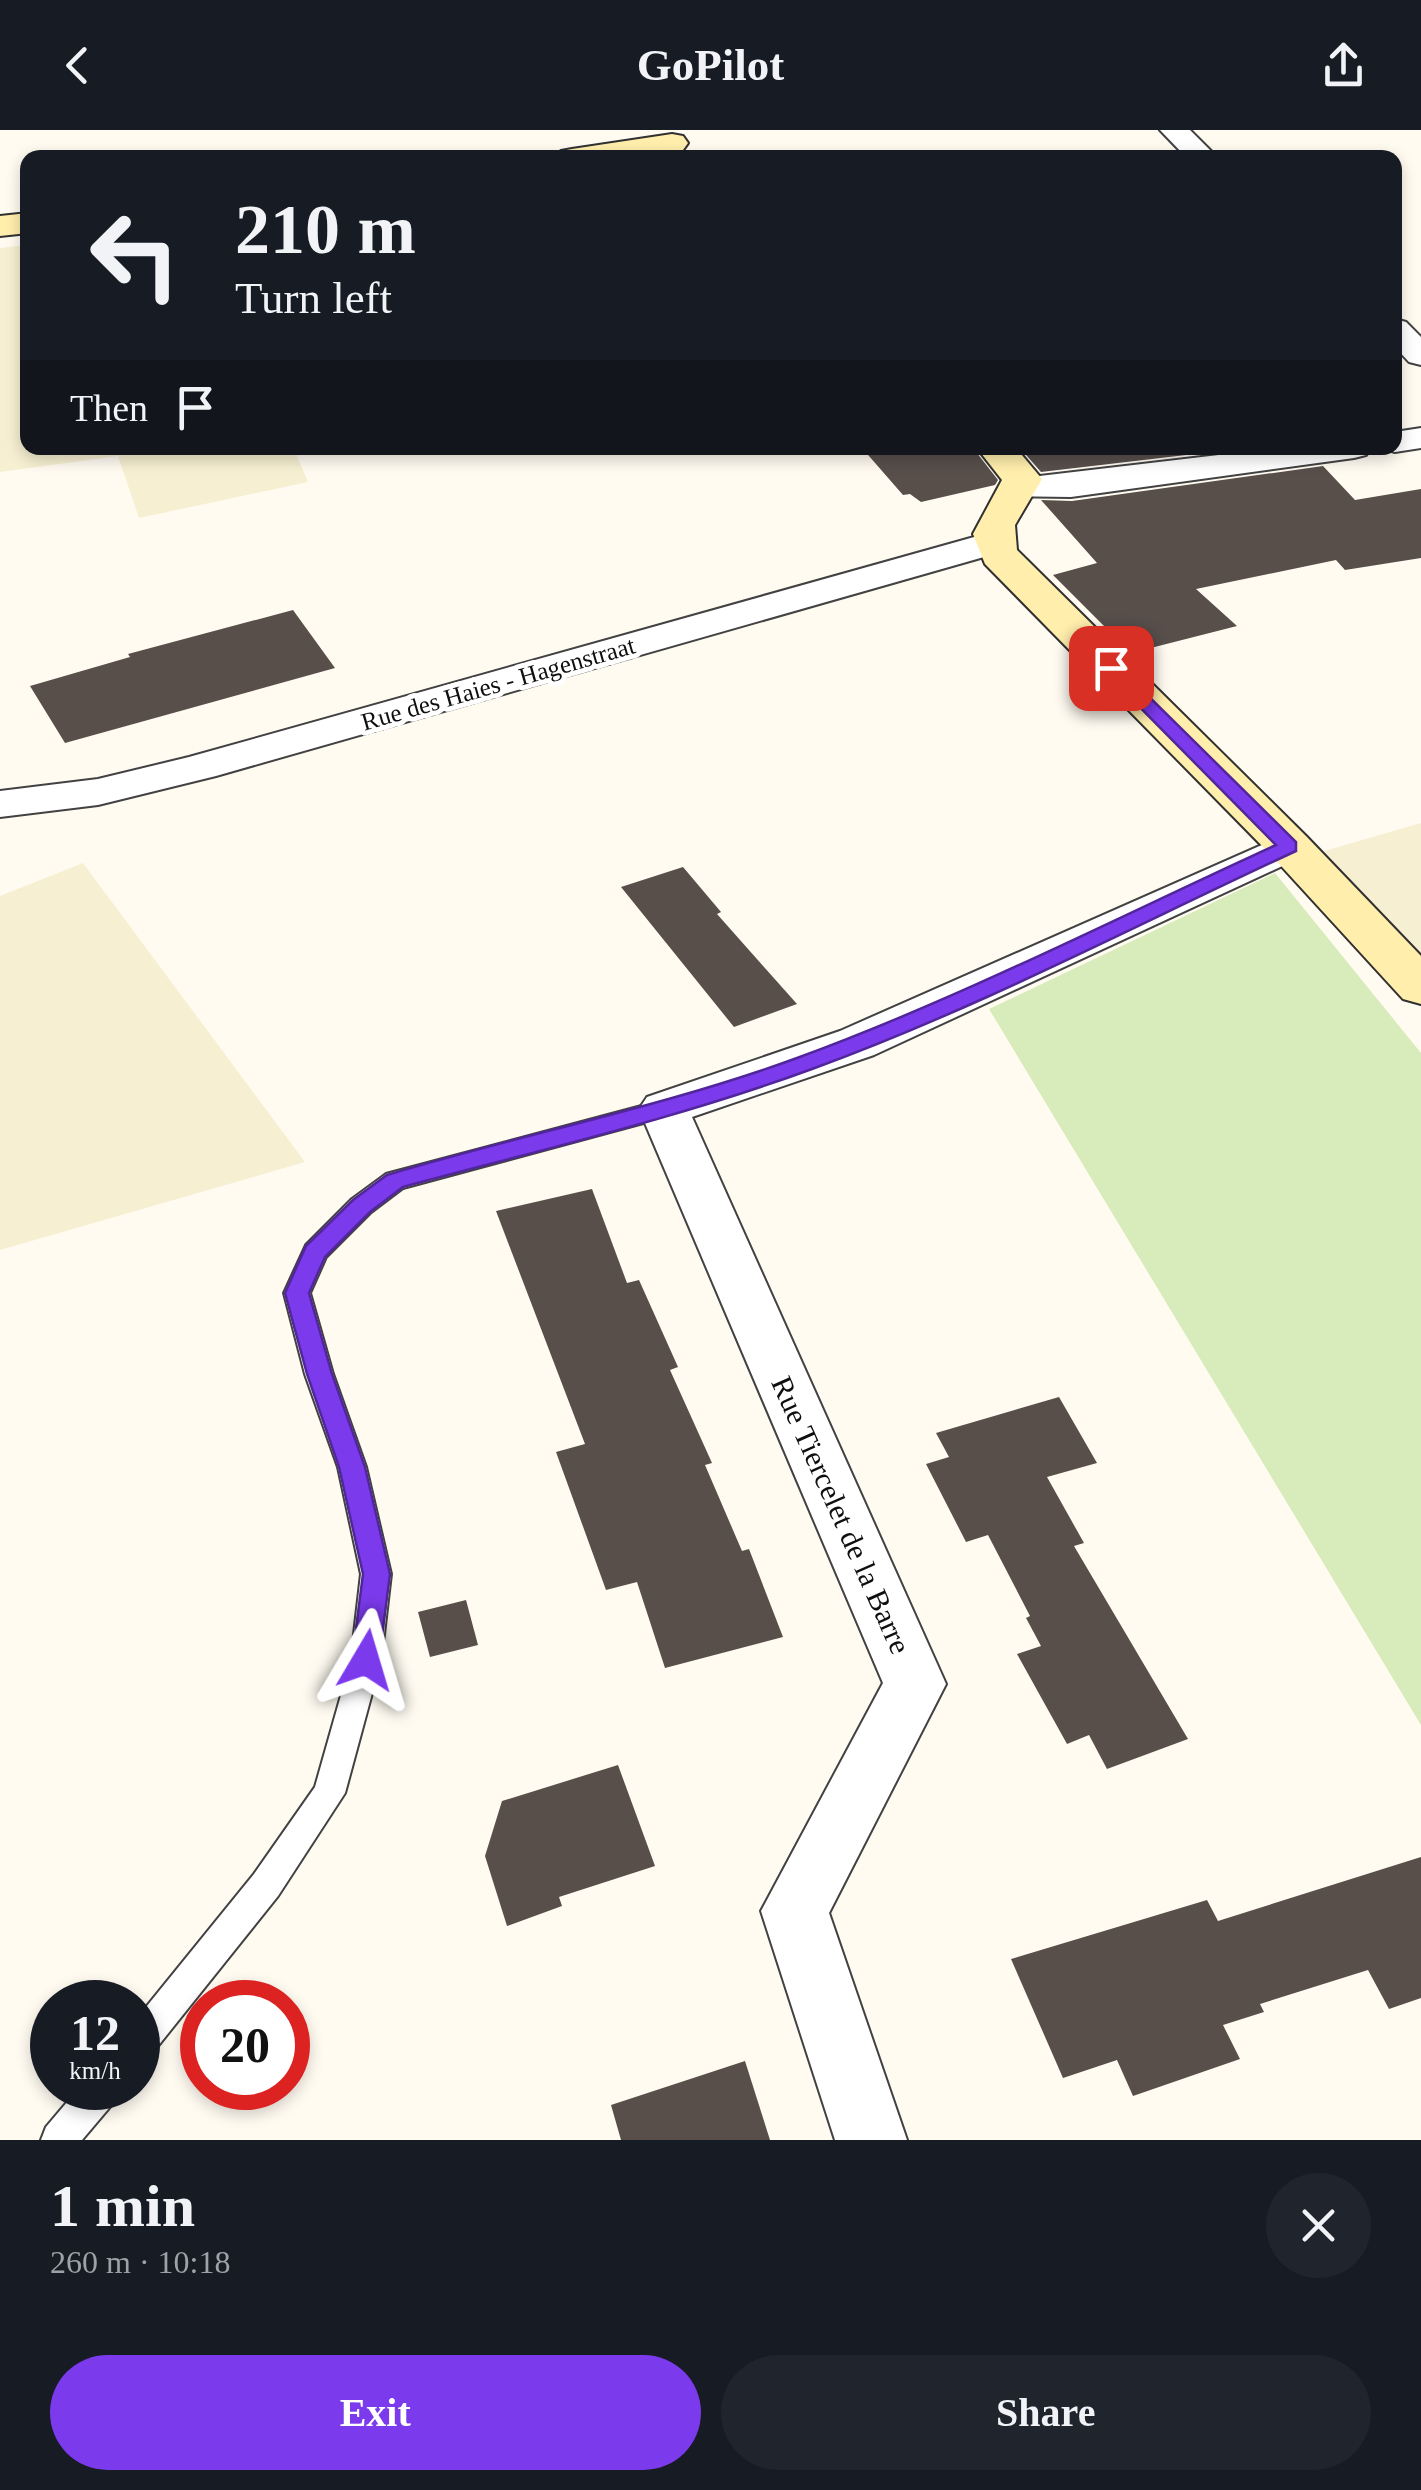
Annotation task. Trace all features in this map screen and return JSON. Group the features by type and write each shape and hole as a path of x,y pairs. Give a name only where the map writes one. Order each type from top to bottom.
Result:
{"street":[{"path":"1174,130 1195,150"},
{"path":"626,150 674,143"},
{"path":"1402,336 1421,355"},
{"path":"1002,455 1020,474 1018,488 994,521 992,543 1009,566 1289,846 1421,986"},
{"path":"1018,488 1071,486 1302,455"},
{"name":"Rue des Haies - Hagenstraat","path":"0,804 98,792 201,767 992,543"},
{"path":"664,1109 857,1044 1289,846"},
{"name":"Rue Tiercelet de la Barre","path":"664,1109 915,1684 795,1911 870,2140"}],"lane":[{"path":"160,2017 266,1885 328,1793 366,1660 376,1574 352,1467 319,1374 297,1293 315,1252 395,1180 664,1109"},
{"path":"60,2140 84,2110"}],"shaded area":[{"path":"20,246 20,455 297,455 308,482 139,518 118,456 0,472 0,248"},
{"path":"1421,823 1421,966 1324,851"},
{"path":"83,863 305,1162 0,1250 0,896"}],"green space":[{"path":"1275,873 1421,1053 1421,1725 989,1009"}],"building":[{"path":"868,455 978,455 998,480 995,485 921,502 910,494 903,495"},
{"path":"1026,455 1186,455 1041,472"},
{"path":"1323,466 1355,500 1421,489 1421,558 1345,570 1336,560 1196,589 1237,626 1131,653 1053,575 1097,563 1041,500 1072,501"},
{"path":"293,610 335,668 65,743 30,686 130,657 128,654"},
{"path":"683,867 721,912 717,914 797,1004 734,1027 621,887"},
{"path":"592,1189 627,1283 639,1280 678,1367 670,1370 712,1463 705,1465 742,1551 749,1549 783,1637 665,1668 637,1582 606,1590 556,1452 585,1444 496,1211"},
{"path":"1059,1397 1097,1463 1047,1477 1084,1543 1074,1546 1188,1739 1107,1769 1089,1735 1067,1744 1017,1654 1041,1646 1026,1618 1030,1616 988,1535 966,1542 926,1464 949,1457 936,1433"},
{"path":"466,1600 478,1645 430,1657 418,1612"},
{"path":"618,1765 655,1866 559,1897 562,1906 507,1926 485,1856 502,1801"},
{"path":"1421,1857 1421,1998 1389,2009 1368,1970 1260,2004 1264,2012 1223,2025 1240,2059 1133,2096 1117,2060 1063,2078 1011,1959 1207,1900 1218,1921"},
{"path":"745,2061 770,2140 621,2140 611,2105"}],"route":[{"path":"366,1660 376,1574 352,1467 319,1374 297,1293 315,1252 395,1180 664,1109 804,1064 908,1022 1289,846 1111,668"}]}
